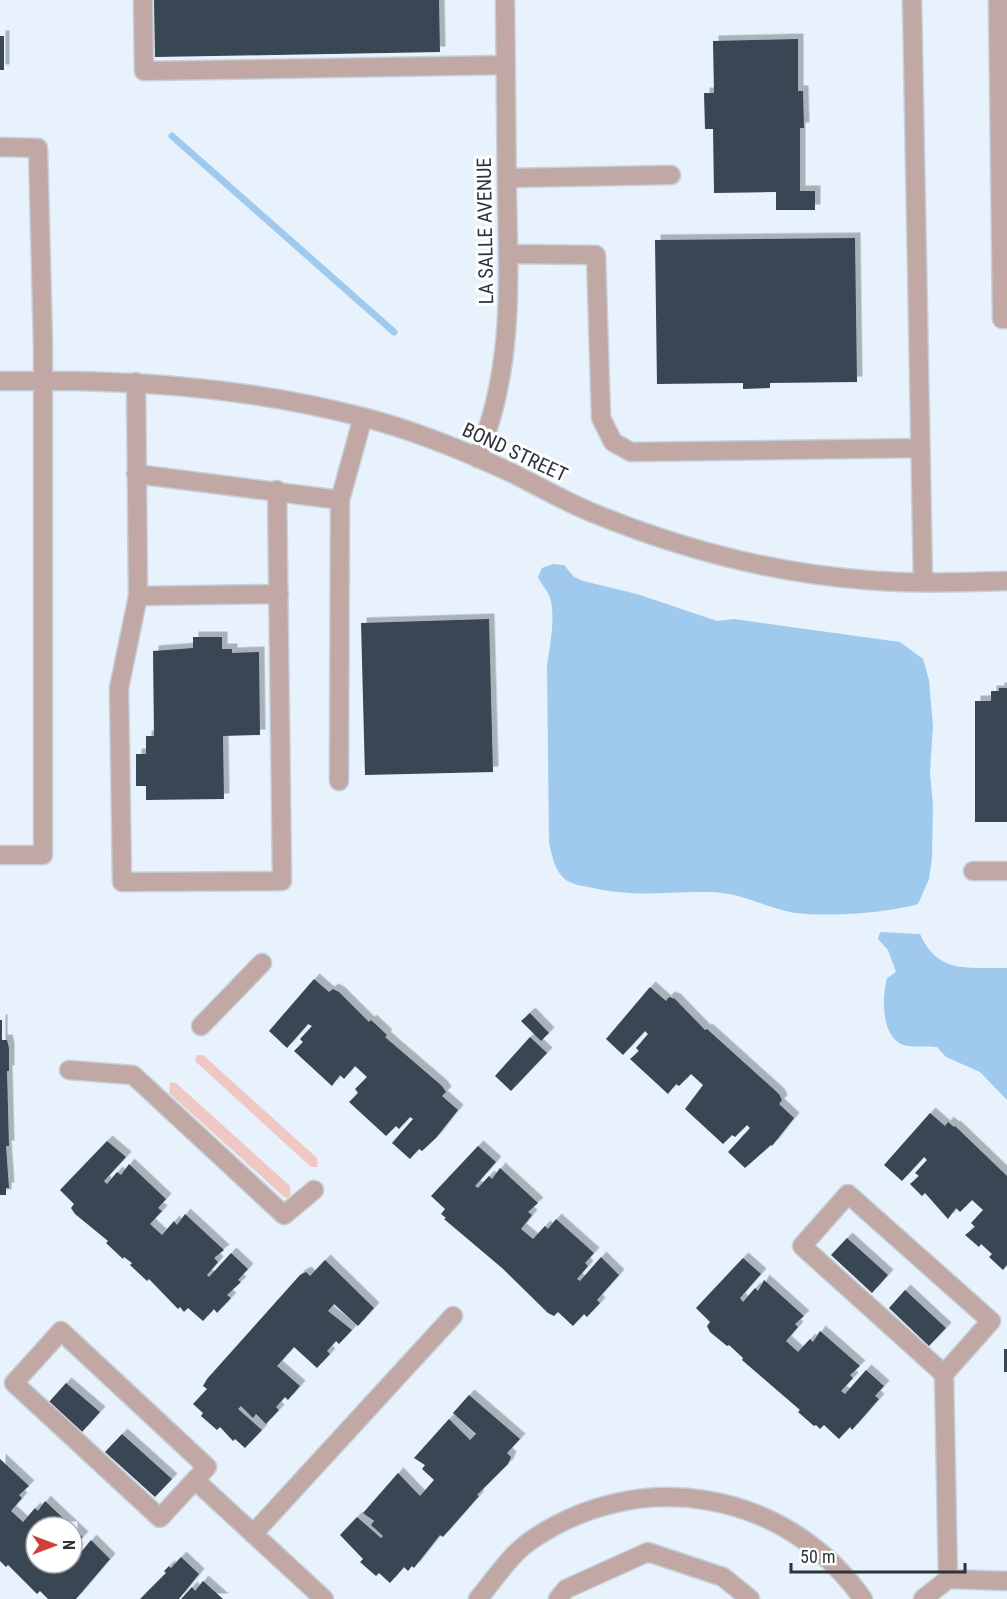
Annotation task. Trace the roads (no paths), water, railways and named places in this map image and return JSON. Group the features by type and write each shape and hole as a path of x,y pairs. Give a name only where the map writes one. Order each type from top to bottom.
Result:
{"street":[{"path":"143,0 144,71 506,65"},
{"name":"LA SALLE AVENUE","path":"477,458 489,428 505,357 509,305 504,0"},
{"path":"912,0 923,582"},
{"path":"998,0 1002,319 1007,319"},
{"path":"0,147 38,148 42,380 43,855 0,855"},
{"path":"507,178 671,175"},
{"path":"508,254 596,255 601,418 613,442 631,452 920,448"},
{"name":"BOND STREET","path":"0,381 136,382 254,394 363,417 402,428 477,458 592,512 672,543 722,557 794,572 866,580 1007,581"},
{"path":"136,382 138,596 119,688 122,882 282,881 277,490"},
{"path":"339,782 340,500 363,417"},
{"path":"136,474 277,490 340,500"},
{"path":"138,596 279,594"},
{"path":"974,871 1007,871"},
{"path":"201,1026 262,963"},
{"path":"69,1070 133,1075 284,1215 314,1190"},
{"path":"944,1374 801,1246 848,1194 991,1321 944,1374 948,1579"},
{"path":"253,1534 453,1316"},
{"path":"61,1331 207,1467 195,1480 160,1518 14,1383 61,1331"},
{"path":"195,1480 324,1599"},
{"path":"478,1599 528,1542 565,1521 606,1504 659,1496 704,1499 747,1509 807,1542 847,1577 862,1599"},
{"path":"558,1599 566,1589 648,1552 723,1577 750,1599"},
{"path":"923,1599 948,1579 1007,1581"}],"water":[{"path":"553,564 564,565 574,577 583,581 637,594 717,621 734,619 900,642 923,659 929,680 933,726 930,772 933,805 932,858 929,879 918,904 854,914 803,914 722,893 624,893 579,885 562,877 554,863 549,843 547,665 552,608 548,593 538,577 542,568"},
{"path":"880,932 920,934 927,947 945,963 968,968 1007,968 1007,1100 980,1072 946,1057 937,1047 908,1046 899,1043 892,1036 885,1018 884,996 887,978 896,972 888,950 878,939"}],"waterway":[{"path":"172,136 394,332"}]}
